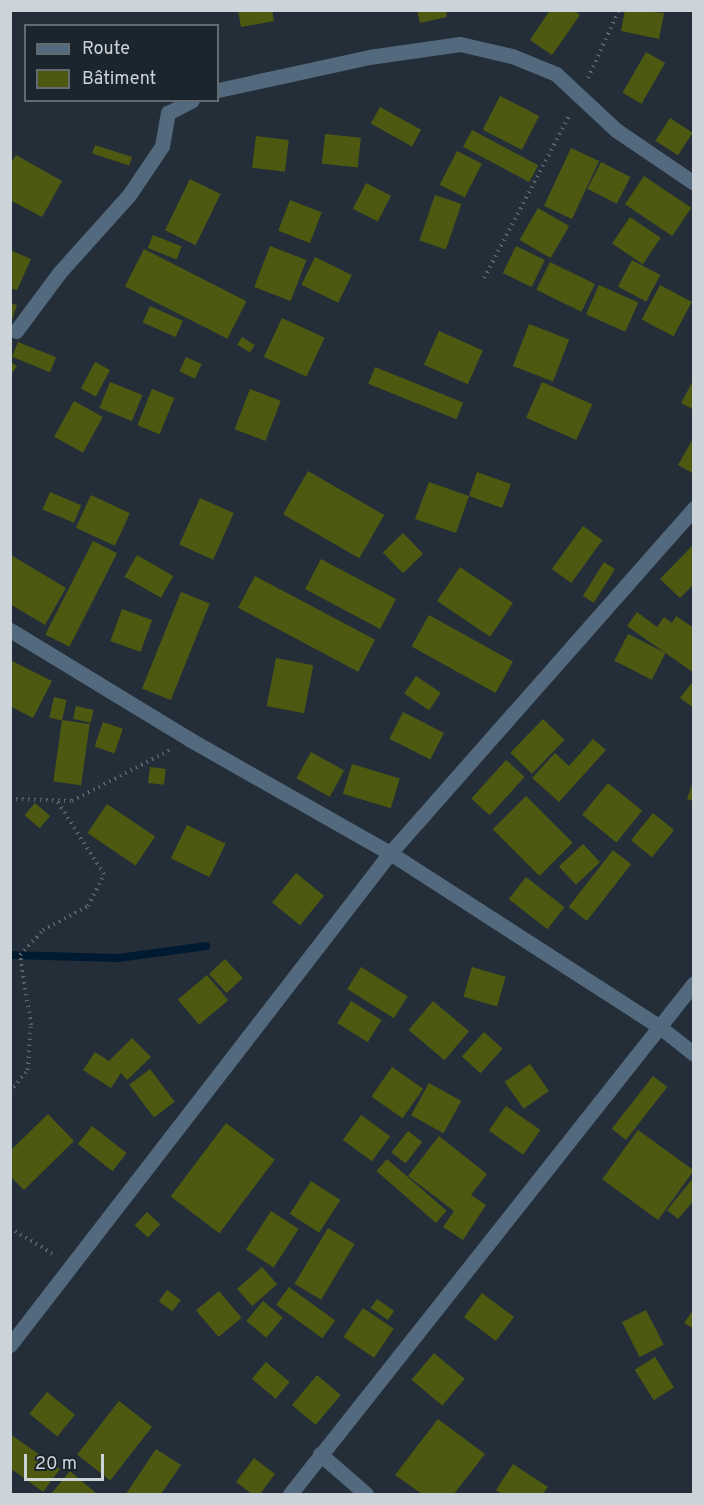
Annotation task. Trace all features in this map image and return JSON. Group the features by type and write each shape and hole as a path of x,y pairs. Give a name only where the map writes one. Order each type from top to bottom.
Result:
{"street":[{"path":"219,90 369,57 460,44 512,56 556,74 616,130 693,183"},
{"path":"16,331 59,273 129,195 162,146 168,113 188,102"},
{"path":"10,1345 390,854 693,508"},
{"path":"10,630 189,740 390,854 660,1027 693,1054"},
{"path":"290,1494 693,983"},
{"path":"320,1455 366,1494"}],"path":[{"path":"484,278 579,96 619,10"},
{"path":"11,799 72,801 189,740"},
{"path":"10,1092 28,1070 30,1025 20,955 43,930 88,906 104,874 57,801"},
{"path":"10,1228 72,1266"}],"building":[{"path":"238,10 272,10 274,21 241,27"},
{"path":"417,10 446,10 447,17 420,23"},
{"path":"550,10 573,10 580,15 552,55 530,40"},
{"path":"625,10 664,13 659,39 621,31"},
{"path":"646,52 665,63 642,104 622,93"},
{"path":"500,96 539,116 522,150 483,130"},
{"path":"380,107 421,130 412,146 371,124"},
{"path":"670,118 693,133 678,155 655,141"},
{"path":"472,130 538,165 529,182 463,147"},
{"path":"325,134 361,138 358,168 322,164"},
{"path":"256,136 289,140 285,172 252,168"},
{"path":"95,145 132,157 129,166 92,154"},
{"path":"571,148 599,161 572,219 544,206"},
{"path":"457,151 482,164 465,198 440,185"},
{"path":"16,155 62,181 42,217 10,200 10,164"},
{"path":"601,162 630,177 617,204 587,189"},
{"path":"644,176 691,208 672,236 625,204"},
{"path":"190,179 221,194 196,245 165,230"},
{"path":"366,183 391,196 378,222 353,209"},
{"path":"435,195 461,204 446,250 419,240"},
{"path":"290,200 322,212 310,243 278,231"},
{"path":"538,208 569,226 551,258 520,240"},
{"path":"630,217 661,238 643,264 612,244"},
{"path":"153,235 182,247 176,260 148,248"},
{"path":"270,246 306,260 291,301 254,287"},
{"path":"516,246 545,260 532,287 503,273"},
{"path":"144,249 246,301 227,339 125,286"},
{"path":"10,250 31,259 17,290 10,288"},
{"path":"315,257 352,275 338,303 301,285"},
{"path":"632,260 660,275 646,302 618,286"},
{"path":"550,262 595,284 581,312 536,290"},
{"path":"599,285 638,302 625,332 586,314"},
{"path":"660,285 692,302 673,336 642,319"},
{"path":"10,303 17,305 11,323 10,323"},
{"path":"150,306 183,321 176,337 143,322"},
{"path":"282,318 325,338 306,377 264,357"},
{"path":"529,324 569,339 553,381 513,366"},
{"path":"439,331 483,351 468,384 424,365"},
{"path":"242,337 255,345 250,353 237,345"},
{"path":"18,342 56,357 50,372 12,357"},
{"path":"186,357 202,364 195,379 179,372"},
{"path":"10,362 17,366 10,376"},
{"path":"95,362 110,370 96,396 81,388"},
{"path":"375,367 463,403 456,419 368,384"},
{"path":"694,379 694,410 681,403"},
{"path":"110,382 142,395 132,421 100,408"},
{"path":"542,382 592,404 576,440 526,418"},
{"path":"152,389 174,398 160,434 137,425"},
{"path":"250,389 281,401 265,441 235,429"},
{"path":"74,401 103,417 83,453 54,437"},
{"path":"694,437 694,474 678,465"},
{"path":"308,471 384,515 359,558 283,514"},
{"path":"477,472 511,484 502,508 469,496"},
{"path":"429,482 469,496 456,533 415,519"},
{"path":"50,492 81,505 74,523 43,509"},
{"path":"91,495 130,513 115,546 76,528"},
{"path":"200,498 234,513 213,560 179,545"},
{"path":"583,526 602,540 571,583 552,569"},
{"path":"403,533 423,554 403,573 383,552"},
{"path":"93,541 117,553 69,647 45,635"},
{"path":"694,544 694,584 680,598 660,579"},
{"path":"11,555 66,588 45,625 10,604"},
{"path":"137,555 173,576 161,598 124,577"},
{"path":"321,559 396,599 380,629 305,589"},
{"path":"604,562 615,569 594,603 583,596"},
{"path":"460,567 513,603 490,637 437,601"},
{"path":"255,576 375,640 358,672 238,608"},
{"path":"181,592 210,604 171,700 142,688"},
{"path":"122,609 152,620 140,652 110,641"},
{"path":"637,612 657,627 664,617 672,623 676,616 694,628 694,673 627,626"},
{"path":"429,615 513,662 496,693 412,646"},
{"path":"628,634 665,653 652,680 614,661"},
{"path":"276,658 313,665 304,713 267,706"},
{"path":"10,660 52,681 33,718 10,706"},
{"path":"416,676 441,693 429,710 404,693"},
{"path":"694,680 694,708 680,698"},
{"path":"54,697 67,700 62,720 49,717"},
{"path":"76,706 94,710 91,723 73,719"},
{"path":"403,712 444,733 430,760 389,739"},
{"path":"543,719 565,740 532,774 510,753"},
{"path":"62,720 90,724 81,785 53,781"},
{"path":"103,722 123,729 114,753 95,747"},
{"path":"593,739 606,750 559,802 532,778 555,753 569,766"},
{"path":"311,752 344,770 330,797 296,778"},
{"path":"506,760 525,777 490,815 471,799"},
{"path":"352,764 400,779 391,808 343,794"},
{"path":"150,767 166,769 164,785 148,783"},
{"path":"694,782 694,801 687,799"},
{"path":"608,783 642,811 616,843 582,815"},
{"path":"526,796 573,843 539,876 493,829"},
{"path":"35,803 50,816 40,828 25,815"},
{"path":"107,804 155,836 136,865 87,833"},
{"path":"653,813 674,830 652,857 631,840"},
{"path":"187,825 226,844 209,877 171,858"},
{"path":"583,844 600,862 576,885 559,867"},
{"path":"613,850 631,864 587,921 569,907"},
{"path":"296,873 324,896 300,925 272,903"},
{"path":"526,877 565,907 547,929 509,899"},
{"path":"225,959 243,978 227,993 209,974"},
{"path":"361,967 408,996 394,1018 347,989"},
{"path":"472,967 506,977 497,1006 463,997"},
{"path":"207,975 228,1000 199,1025 178,999"},
{"path":"351,1001 382,1020 368,1042 337,1023"},
{"path":"433,1001 469,1031 445,1060 409,1030"},
{"path":"484,1032 503,1049 480,1073 462,1057"},
{"path":"132,1038 151,1057 127,1080 121,1073 111,1088 83,1070 95,1052 109,1061"},
{"path":"530,1064 549,1091 524,1109 505,1082"},
{"path":"392,1067 423,1089 402,1118 371,1096"},
{"path":"150,1069 175,1102 154,1117 129,1085"},
{"path":"653,1076 667,1087 626,1140 612,1129"},
{"path":"429,1083 461,1101 443,1133 411,1115"},
{"path":"506,1106 540,1130 523,1155 489,1131"},
{"path":"48,1114 74,1141 24,1190 10,1176 10,1151"},
{"path":"361,1115 390,1136 372,1161 343,1140"},
{"path":"226,1123 275,1160 219,1233 171,1196"},
{"path":"92,1126 127,1153 113,1171 78,1144"},
{"path":"638,1130 694,1171 658,1220 602,1179"},
{"path":"408,1131 422,1142 406,1163 391,1152"},
{"path":"439,1136 487,1174 471,1195 486,1205 463,1240 443,1227 454,1211 408,1176"},
{"path":"387,1159 447,1211 436,1223 377,1171"},
{"path":"694,1177 694,1200 678,1219 667,1210"},
{"path":"311,1181 340,1200 319,1233 290,1214"},
{"path":"271,1211 299,1229 274,1268 246,1250"},
{"path":"147,1212 160,1224 148,1237 135,1225"},
{"path":"328,1228 355,1244 321,1300 295,1284"},
{"path":"262,1267 277,1284 252,1306 237,1289"},
{"path":"289,1287 335,1321 322,1338 276,1305"},
{"path":"167,1290 181,1300 173,1311 159,1301"},
{"path":"219,1291 241,1318 219,1337 196,1310"},
{"path":"482,1293 514,1317 496,1341 464,1317"},
{"path":"377,1299 394,1311 388,1320 371,1308"},
{"path":"263,1301 283,1318 266,1338 246,1321"},
{"path":"363,1308 394,1329 374,1358 343,1337"},
{"path":"694,1309 694,1329 684,1323"},
{"path":"646,1310 664,1345 640,1357 622,1322"},
{"path":"434,1353 465,1379 442,1406 412,1380"},
{"path":"655,1357 674,1388 654,1400 635,1370"},
{"path":"266,1362 290,1382 276,1399 252,1379"},
{"path":"317,1375 341,1395 316,1425 292,1405"},
{"path":"47,1392 75,1415 57,1436 29,1414"},
{"path":"119,1401 152,1427 110,1480 77,1455"},
{"path":"438,1419 485,1454 454,1494 422,1494 395,1475"},
{"path":"10,1434 60,1469 43,1492 13,1470 10,1474"},
{"path":"156,1449 181,1465 161,1494 126,1494"},
{"path":"254,1458 275,1474 260,1494 252,1494 236,1482"},
{"path":"513,1464 548,1487 543,1494 502,1494 496,1490"},
{"path":"70,1471 97,1494 51,1494"}],"waterway":[{"path":"10,955 118,958 206,946"}]}
